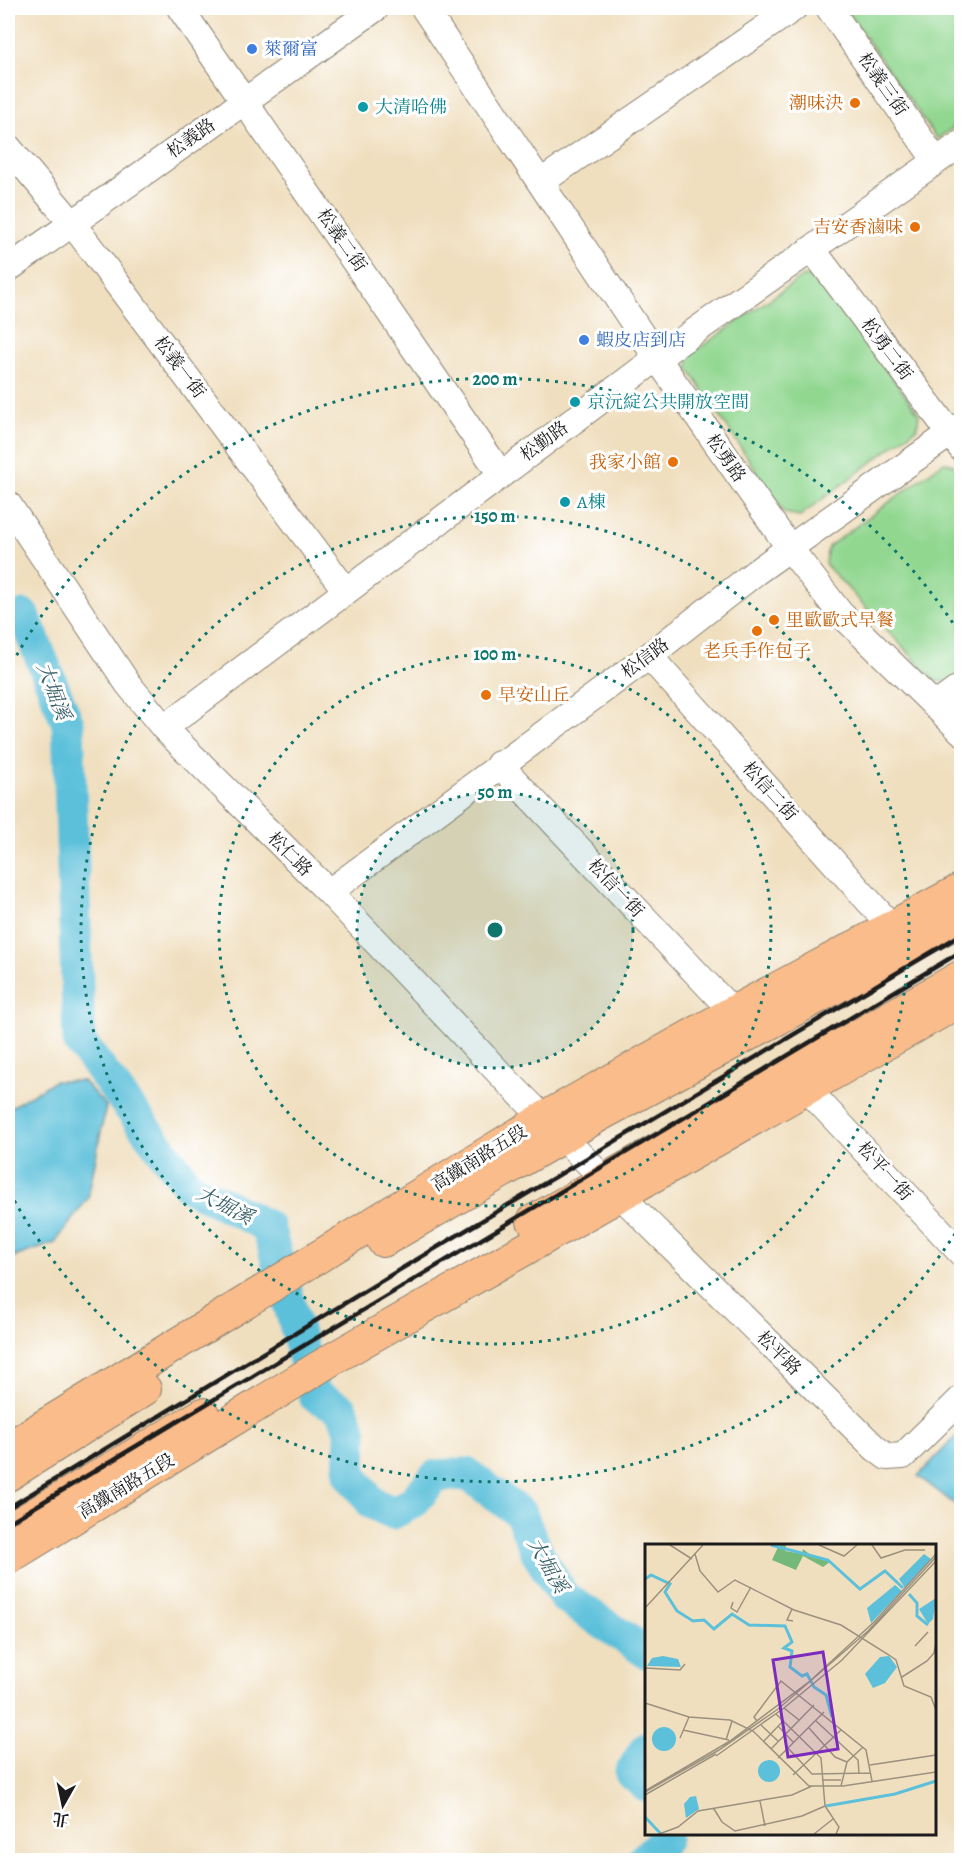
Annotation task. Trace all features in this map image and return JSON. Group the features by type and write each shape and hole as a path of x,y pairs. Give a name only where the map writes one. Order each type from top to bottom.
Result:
{"main road":[{"name":"高鐵南路五段","path":"8,1475 356,1257 733,1012 962,889"},
{"name":"高鐵南路五段","path":"8,1448 553,1128 962,919"},
{"name":"高鐵南路五段","path":"8,1530 408,1292 807,1089 961,996"},
{"name":"高鐵南路五段","path":"8,1558 612,1187 961,996"}],"street":[{"name":"松義二街","path":"180,8 500,473"},
{"name":"松義路","path":"8,269 376,8"},
{"name":"松勇路","path":"424,8 657,358 790,550 840,613 962,732"},
{"path":"541,182 794,8"},
{"name":"松義三街","path":"829,8 936,161"},
{"name":"松勤路","path":"164,728 500,473 657,358 962,143"},
{"name":"松義一街","path":"8,147 72,223 346,591"},
{"name":"松勇二街","path":"812,249 958,436"},
{"name":"松信路","path":"328,892 499,764 649,656 756,572 958,436"},
{"name":"松仁路","path":"8,504 128,684 164,728 328,892 612,1187"},
{"name":"松信二街","path":"649,656 891,926"},
{"path":"936,705 962,686"},
{"name":"松信一街","path":"499,764 733,1012"},
{"name":"松平一街","path":"807,1089 962,1254"},
{"name":"松平路","path":"612,1187 875,1448 887,1457 903,1456 962,1398"}],"green space":[{"path":"845,8 961,8 961,122 937,139"},
{"path":"803,276 818,278 919,414 917,428 800,516 784,513 688,368 690,355"},
{"path":"944,462 957,466 962,472 961,674 951,682 935,681 825,564 828,547"}],"water":[{"path":"54,1081 83,1081 106,1106 88,1198 55,1243 8,1259 8,1109"},
{"path":"961,1431 961,1509 918,1476"}],"waterway":[{"name":"大堀溪","path":"24,616 68,724 79,1041 189,1186 268,1227 315,1396 342,1409 351,1433 350,1474 372,1503 393,1513 412,1503 436,1476 467,1474 520,1513 538,1554 564,1597 645,1651"},
{"name":"大堀溪","path":"645,1750 631,1773 645,1784"},
{"name":"大堀溪","path":"643,1860 664,1840 666,1835"}],"railway":[{"path":"8,1508 396,1272 962,934"},
{"path":"8,1523 962,951"}],"place":[{"name":"萊爾富","path":"252,49"},
{"name":"潮味決","path":"855,103"},
{"name":"大清哈佛","path":"363,107"},
{"name":"吉安香滷味","path":"915,227"},
{"name":"蝦皮店到店","path":"584,340"},
{"name":"京沅綻公共開放空間","path":"575,402"},
{"name":"我家小館","path":"673,462"},
{"name":"A棟","path":"565,502"},
{"name":"里歐歐式早餐","path":"774,620"},
{"name":"老兵手作包子","path":"757,631"},
{"name":"早安山丘","path":"486,695"}]}
